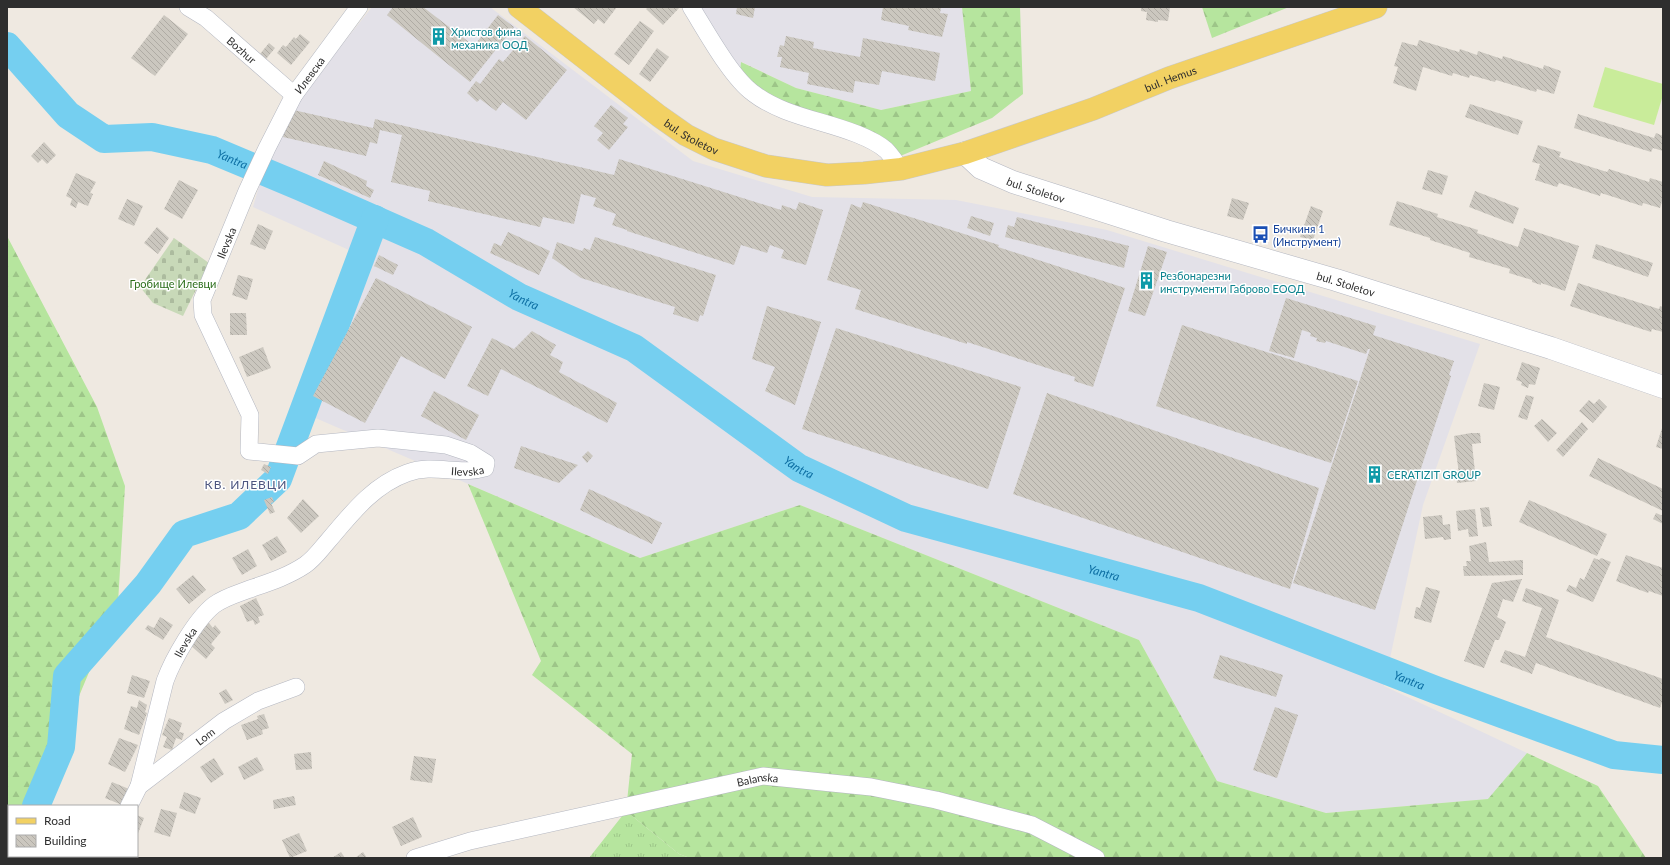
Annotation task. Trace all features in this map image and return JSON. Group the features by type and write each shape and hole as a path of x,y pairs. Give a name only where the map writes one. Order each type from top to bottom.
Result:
{"main road":[{"name":"bul. Stoletov","path":"519,7 659,116 686,135 714,149 766,166 827,175 901,169 965,153 982,168 1013,182 1166,230 1350,284 1551,348 1663,387"},
{"name":"bul. Hemus","path":"965,153 1093,109 1168,78 1376,7"}],"street":[{"name":"Bozhur","path":"188,7 206,18 294,95"},
{"name":"Илевска","path":"247,191 294,95 360,7"},
{"path":"691,7 739,82 752,93 770,104 792,113 845,129 873,141 886,150 901,169"},
{"name":"Ilevska","path":"139,786 161,695 171,664 201,618 214,605 228,597 288,575 306,564 362,501 383,484 408,472 432,468 476,471 485,468 486,463 470,453 446,445 378,438 316,444 298,456 249,451 250,415 203,315 202,300 247,191"},
{"name":"Lom","path":"130,805 139,786 224,721 258,701 296,687"},
{"name":"Balanska","path":"415,858 470,841 763,776 871,787 936,800 1032,825 1096,858"}],"shaded area":[{"path":"372,7 490,7 693,161 812,197 956,200 1107,230 1480,344 1423,505 1384,686 1527,753 1489,799 1326,813 1217,781 1139,640 800,505 640,558 290,407 349,250 253,207 267,159 282,124"},
{"path":"691,7 962,7 971,91 881,110 796,88 742,62 739,82"}],"green space":[{"path":"962,7 1020,7 1023,94 992,118 893,159 739,82 741,62 796,88 881,110 971,91"},
{"path":"1202,7 1289,7 1212,38"},
{"path":"1605,67 1663,84 1663,95 1654,125 1593,107"},
{"path":"7,236 97,407 125,486 118,603 33,805 8,805 8,857 11,858 7,858"},
{"name":"Гробище Илевци","path":"174,238 209,263 183,316 153,303 140,287"},
{"path":"468,484 640,558 800,505 1139,640 1217,781 1326,813 1488,799 1527,753 1598,786 1646,858 690,858 679,854 626,811 632,754 532,675 541,661"},
{"path":"626,811 679,854 690,858 589,858"}],"building":[{"name":"Христов фина механика ООД","path":"393,7 423,7 474,46 498,15 514,27 470,82 387,15"},
{"path":"573,7 617,7 604,24 598,19 594,24"},
{"path":"648,7 680,7 663,25 646,9"},
{"path":"737,7 755,7 753,18 736,14"},
{"path":"883,7 941,8 940,13 948,14 942,37 908,30 909,26 881,20"},
{"path":"1141,7 1170,7 1168,21 1158,20 1158,22 1146,20 1147,12 1141,11"},
{"path":"164,15 188,34 155,76 131,58"},
{"path":"640,21 654,31 629,65 614,54"},
{"path":"300,34 310,42 291,65 277,53 283,45 286,47 294,37 296,39"},
{"path":"525,36 567,70 526,120 503,102 496,111 480,99 477,102 467,93 476,81 480,84 499,59 503,62"},
{"path":"786,36 814,42 813,48 860,57 863,38 940,53 935,81 882,71 879,85 855,81 853,93 807,84 809,73 780,67 782,57 777,57 780,45 784,46"},
{"path":"1419,40 1459,52 1460,49 1477,55 1478,51 1502,59 1503,56 1543,69 1544,65 1561,71 1554,94 1537,89 1536,92 1496,80 1495,82 1470,75 1469,78 1453,73 1452,76 1423,67 1416,91 1393,83 1398,67 1394,66 1402,42 1417,46"},
{"path":"269,43 275,48 266,59 260,54"},
{"path":"657,48 669,57 650,82 639,74"},
{"path":"1470,104 1523,121 1518,135 1465,117"},
{"path":"611,105 628,118 623,124 628,127 609,150 597,140 603,133 594,126"},
{"path":"289,109 373,128 375,119 614,175 619,159 781,210 782,205 796,210 799,202 823,210 806,265 781,258 784,250 770,245 767,253 741,245 734,265 612,225 616,214 593,206 596,198 581,194 574,224 543,217 540,227 428,201 430,191 391,182 402,135 380,130 377,144 370,142 366,156 283,137"},
{"path":"1578,114 1654,138 1656,133 1663,136 1663,151 1653,148 1651,152 1574,128"},
{"path":"44,142 56,155 47,164 42,159 38,163 31,156"},
{"path":"1538,145 1561,152 1559,157 1607,172 1609,169 1649,182 1650,178 1663,182 1663,202 1662,201 1660,208 1643,203 1642,206 1601,193 1600,196 1559,183 1557,187 1535,180 1540,164 1532,162"},
{"path":"324,161 367,181 366,186 374,190 370,198 318,175"},
{"path":"1428,170 1448,176 1442,195 1422,189"},
{"path":"76,173 96,182 90,193 93,194 88,206 78,202 76,208 70,205 72,199 66,196"},
{"path":"179,180 198,190 182,219 164,209"},
{"path":"1475,191 1519,208 1513,224 1469,207"},
{"path":"1232,198 1249,203 1243,220 1227,216"},
{"path":"127,199 143,206 134,226 118,219"},
{"path":"1397,201 1438,214 1437,217 1478,230 1477,233 1518,247 1524,228 1579,246 1565,291 1541,283 1541,285 1532,282 1532,280 1509,273 1510,269 1469,257 1470,253 1389,225"},
{"path":"863,202 999,245 998,247 1125,288 1093,387 1074,381 1075,377 967,342 967,344 855,309 861,290 827,280 851,204 861,208"},
{"path":"1311,206 1323,211 1313,240 1300,237"},
{"path":"971,216 994,223 990,236 967,228"},
{"path":"1017,217 1129,246 1124,268 1005,237 1008,225 1014,227"},
{"path":"258,224 273,231 265,250 250,244"},
{"path":"157,227 169,238 158,254 144,243"},
{"path":"508,232 550,251 539,275 490,253 494,243 501,246"},
{"path":"595,237 716,275 703,316 700,315 698,322 673,314 675,307 581,278 552,258 557,242 582,251 584,248 590,250"},
{"path":"1596,244 1653,263 1648,277 1592,258"},
{"name":"Резбонарезни инструменти Габрово ЕООД","path":"1148,246 1167,252 1145,316 1128,311"},
{"path":"379,255 398,265 393,275 374,266"},
{"path":"238,275 253,279 247,300 232,295"},
{"path":"376,278 472,327 445,379 401,356 365,423 313,396"},
{"path":"1578,283 1659,309 1660,306 1663,307 1663,332 1652,329 1651,332 1570,306"},
{"name":"CERATIZIT GROUP","path":"1286,298 1376,326 1373,335 1454,361 1449,375 1451,376 1375,610 1293,583 1370,349 1368,349 1366,354 1326,341 1325,343 1316,341 1317,338 1310,336 1311,333 1302,330 1294,358 1269,351"},
{"path":"767,306 821,322 795,405 765,391 775,367 752,359"},
{"path":"230,313 246,313 247,335 230,335"},
{"path":"1182,325 1358,381 1331,463 1156,406"},
{"path":"836,328 1021,387 988,489 802,429"},
{"path":"532,331 556,345 550,355 563,362 559,372 617,403 607,423 501,369 488,396 467,386 492,338 514,349"},
{"path":"263,347 271,368 247,377 239,357"},
{"path":"1522,362 1540,368 1535,385 1529,384 1528,388 1521,385 1522,382 1516,380"},
{"path":"1484,383 1500,387 1494,410 1478,406"},
{"path":"434,391 479,415 466,440 421,416"},
{"path":"1047,393 1319,488 1290,589 1013,494"},
{"path":"1526,395 1534,397 1527,420 1518,417"},
{"path":"1599,399 1607,407 1593,423 1579,411 1589,400 1594,404"},
{"path":"1542,419 1557,433 1548,442 1534,426"},
{"path":"1582,422 1588,429 1563,457 1556,450"},
{"path":"1663,425 1663,449 1656,447"},
{"path":"1480,433 1481,443 1472,444 1476,481 1457,483 1456,474 1459,474 1454,436"},
{"path":"521,446 578,465 559,483 514,468"},
{"path":"588,451 593,456 587,463 582,457"},
{"path":"1598,458 1663,489 1663,511 1589,476"},
{"path":"264,464 271,467 268,474 261,470"},
{"path":"589,489 662,523 652,544 580,510"},
{"path":"272,497 274,502 271,503 275,512 270,514 264,500"},
{"path":"303,499 319,516 301,533 287,518"},
{"path":"1529,500 1607,534 1597,556 1519,522"},
{"path":"1489,507 1492,526 1483,527 1480,508"},
{"path":"1475,509 1478,536 1469,537 1468,529 1458,531 1456,511"},
{"path":"1656,513 1663,516 1663,524 1653,519"},
{"path":"1442,515 1443,525 1450,524 1451,539 1444,540 1443,537 1425,539 1423,517"},
{"path":"277,536 287,552 271,561 262,545"},
{"path":"1486,542 1489,562 1523,560 1523,575 1464,576 1463,566 1467,566 1466,561 1471,561 1469,546"},
{"path":"248,549 257,566 242,575 232,558"},
{"path":"1626,555 1663,568 1663,596 1649,591 1648,593 1616,581"},
{"path":"1594,558 1599,560 1601,558 1611,562 1593,602 1566,591 1569,585 1576,588 1580,578 1584,580"},
{"path":"193,575 206,590 189,604 176,589"},
{"path":"1522,579 1513,602 1503,599 1497,617 1506,622 1499,640 1495,640 1484,668 1464,661 1492,583"},
{"path":"1426,587 1440,591 1431,623 1414,618 1416,607 1420,608"},
{"path":"1526,588 1559,600 1546,637 1663,679 1663,699 1660,708 1536,663 1532,674 1500,662 1505,650 1525,657 1542,608 1522,601"},
{"path":"256,598 264,615 258,617 260,622 255,625 253,620 247,622 240,606"},
{"path":"160,617 173,625 163,640 145,629 148,625 154,628"},
{"path":"208,622 213,628 215,625 221,632 211,644 215,648 206,659 190,645"},
{"path":"1220,655 1283,675 1276,697 1213,678"},
{"path":"132,675 150,681 144,698 127,693"},
{"path":"226,689 233,700 225,704 219,693"},
{"path":"139,700 147,705 145,712 147,713 139,735 124,729 131,706 137,708"},
{"path":"1275,707 1298,715 1277,778 1253,770"},
{"path":"264,714 269,728 262,730 263,734 247,740 241,725 258,719 257,716"},
{"path":"169,718 182,723 179,732 184,733 182,740 176,738 172,750 163,747 167,737 162,735"},
{"path":"119,738 138,745 125,772 108,764"},
{"path":"311,752 312,769 296,770 294,754"},
{"path":"414,756 436,759 432,783 410,780"},
{"path":"257,757 264,770 244,780 238,767"},
{"path":"214,758 224,774 211,783 200,767"},
{"path":"112,782 129,789 122,805 105,798"},
{"path":"184,792 201,798 195,814 179,808"},
{"path":"294,796 296,805 274,809 273,800"},
{"path":"161,809 177,813 170,837 154,832"},
{"path":"138,815 144,818 138,833"},
{"path":"413,817 422,837 401,846 392,827"},
{"path":"299,833 307,851 290,858 282,840"},
{"path":"341,852 345,858 332,858"},
{"path":"363,852 367,858 355,858"}],"waterway":[{"name":"Yantra","path":"7,46 68,115 104,139 152,137 212,150 426,242 519,297 634,348 799,468 906,518 1199,598 1436,690 1614,755 1663,760"},
{"path":"36,805 61,747 67,676 148,584 184,534 239,516 278,479 375,219"}],"place":[{"name":"Христов фина механика ООД","path":"438,37"},
{"name":"Бичкиня 1 (Инструмент)","path":"1260,234"},
{"name":"Резбонарезни инструменти Габрово ЕООД","path":"1147,281"},
{"name":"CERATIZIT GROUP","path":"1374,474"}],"district":[{"name":"КВ. ИЛЕВЦИ","path":"246,484"}]}
